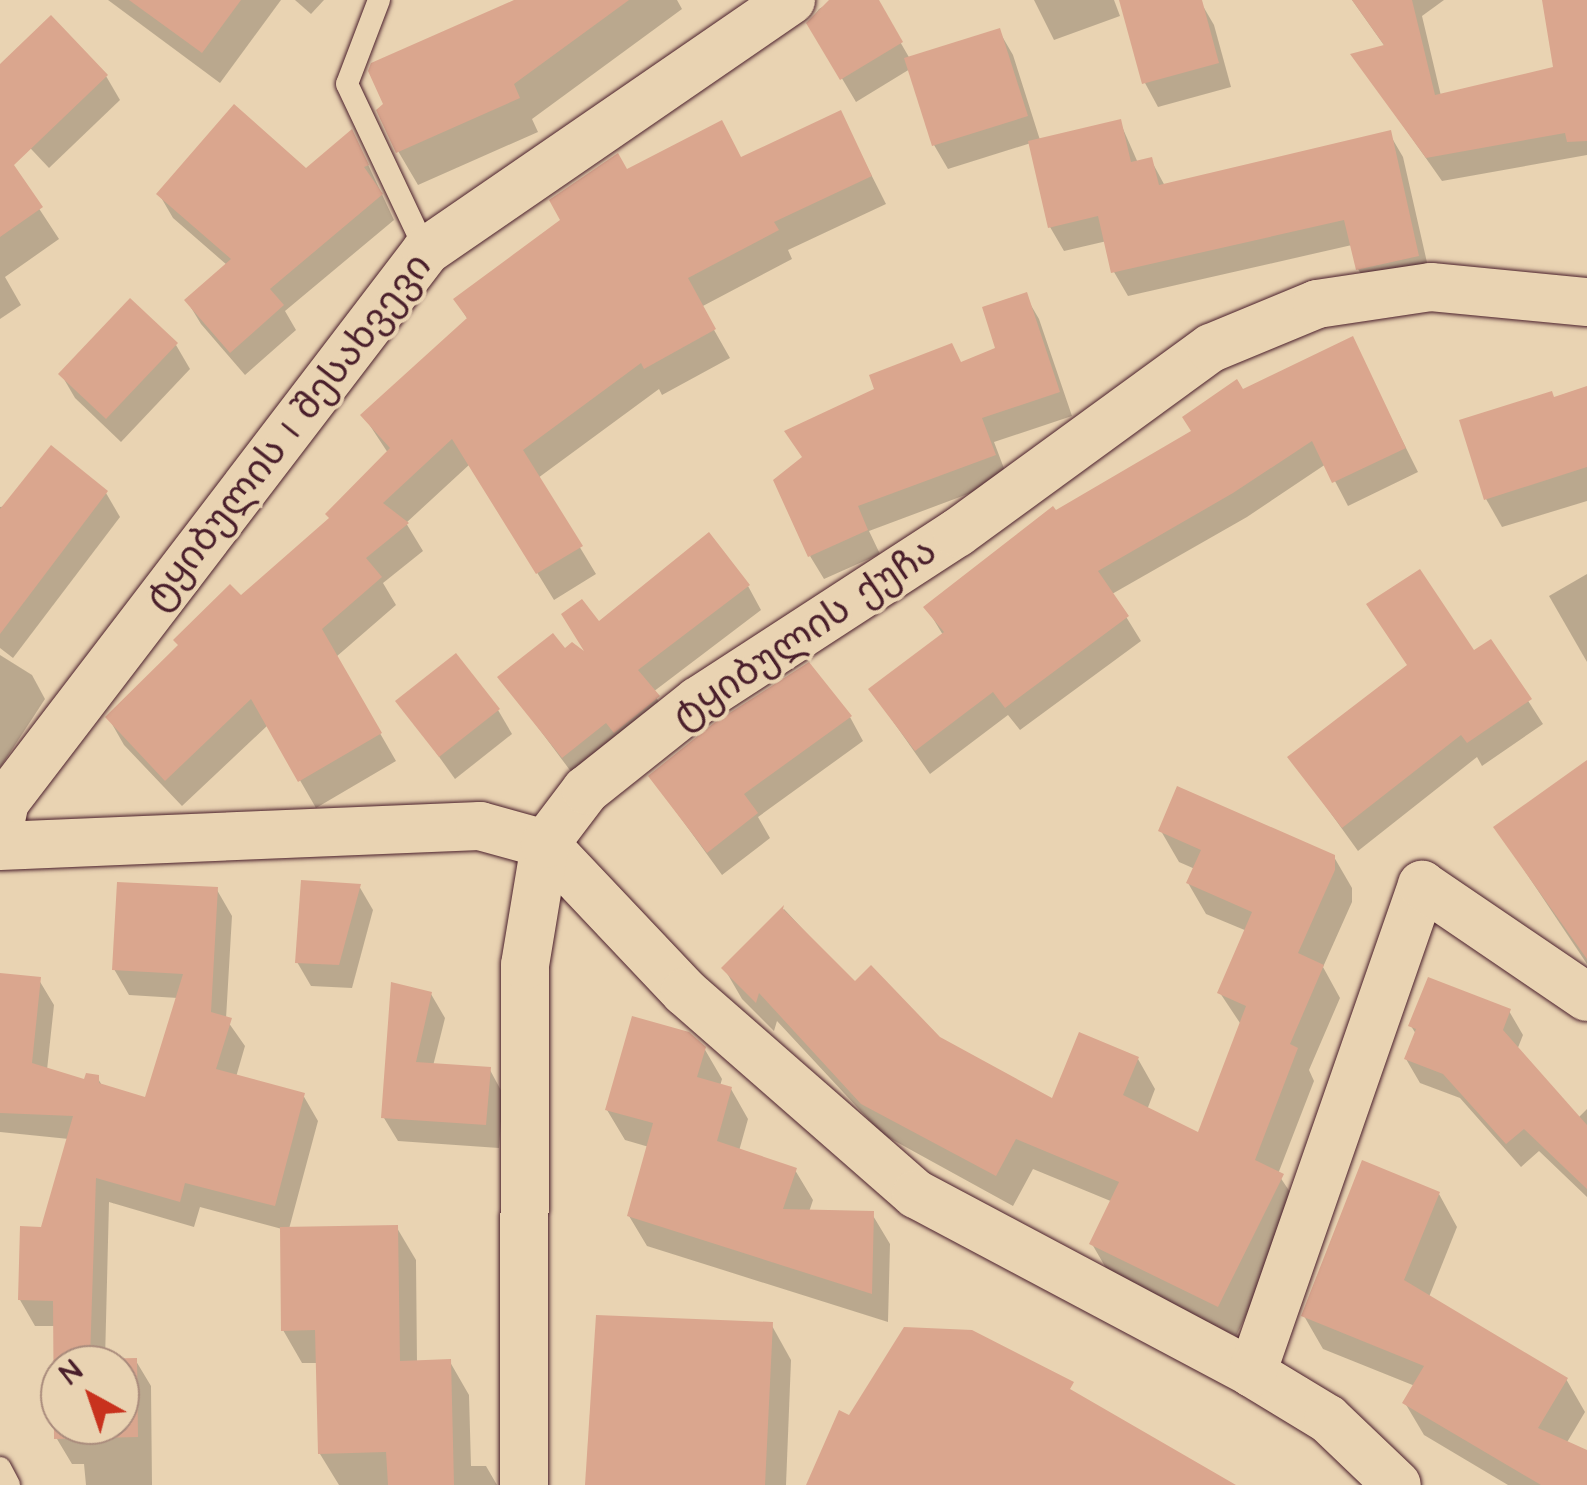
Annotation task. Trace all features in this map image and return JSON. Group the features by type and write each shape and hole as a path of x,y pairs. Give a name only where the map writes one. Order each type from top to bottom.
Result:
{"street":[{"name":"ტყიბულის I შესახვევი","path":"0,825 5,802 426,251 791,0"},
{"name":"ტყიბულის ქუჩა","path":"545,844 586,790 698,701 957,533 1211,348 1317,304 1431,287 1587,302"},
{"path":"0,846 480,826 545,844 685,992 916,1194 1252,1373 1328,1419 1398,1485"},
{"path":"524,1485 525,965 545,844"},
{"path":"1252,1373 1422,885 1587,997"}],"lane":[{"path":"379,0 347,84 426,251"},
{"path":"0,1468 8,1485"}],"building":[{"path":"129,0 241,0 202,53"},
{"path":"514,0 629,0 514,84 520,98 396,153 376,110 383,104 368,71 371,63"},
{"path":"829,0 879,0 903,42 840,80 806,23"},
{"path":"1119,0 1202,0 1219,63 1142,84"},
{"path":"1352,0 1412,0 1435,95 1553,67 1542,0 1587,0 1587,141 1567,142 1565,133 1426,158 1350,54 1384,45"},
{"path":"51,15 108,75 14,165 43,207 0,237 0,64"},
{"path":"1000,28 1028,116 932,146 904,58"},
{"path":"234,104 306,168 352,129 369,165 364,167 383,194 270,289 284,305 230,353 184,300 231,259 156,194"},
{"path":"841,110 872,176 774,222 779,230 688,278 716,329 644,369 641,363 523,450 583,546 536,574 452,439 383,503 409,523 366,558 382,577 322,629 382,733 298,782 251,699 165,781 105,717 178,645 173,640 230,584 241,595 329,518 325,514 390,448 360,415 467,318 453,299 560,220 549,200 618,153 627,169 722,120 741,157"},
{"path":"1121,119 1131,162 1152,157 1159,185 1391,130 1419,256 1356,270 1344,220 1111,273 1098,216 1048,228 1028,141"},
{"path":"1027,292 1060,392 982,418 996,455 858,506 868,530 808,557 773,480 802,457 784,431 874,389 869,375 952,343 961,362 995,348 982,307"},
{"path":"130,298 178,343 106,419 58,374"},
{"path":"1353,336 1406,448 1332,483 1312,441 1233,493 1098,571 1129,616 1005,708 993,692 915,751 868,689 944,632 923,607 1053,506 1056,510 1191,431 1182,417 1237,379 1243,389"},
{"path":"1587,386 1587,467 1484,500 1459,420 1552,391 1554,397"},
{"path":"51,445 108,491 0,634 0,509"},
{"path":"709,532 750,585 638,670 660,696 614,733 606,723 562,758 497,677 553,633 565,648 572,642 584,651 561,614 582,599 599,621"},
{"path":"1420,569 1474,650 1491,639 1532,699 1467,743 1461,735 1342,828 1287,757 1407,665 1366,604"},
{"path":"456,653 500,709 439,757 395,701"},
{"path":"809,662 852,716 744,794 758,813 707,853 648,776 714,723"},
{"path":"1587,760 1587,959 1493,827"},
{"path":"1177,786 1335,855 1335,870 1298,953 1324,965 1290,1044 1298,1048 1255,1160 1284,1174 1218,1307 1089,1244 1119,1182 1016,1139 996,1176 861,1104 759,993 756,1003 721,968 784,905 783,909 855,981 871,965 940,1037 1052,1098 1079,1032 1139,1057 1123,1095 1198,1132 1246,1006 1217,993 1252,912 1186,883 1201,850 1158,831"},
{"path":"301,880 361,884 339,965 295,963"},
{"path":"117,882 218,887 211,1012 232,1018 216,1069 305,1093 275,1206 185,1183 180,1202 96,1178 90,1345 53,1345 53,1301 18,1300 20,1226 41,1227 73,1116 0,1113 0,973 41,977 32,1063 84,1079 86,1073 99,1075 99,1083 145,1097 183,974 112,970"},
{"path":"1428,977 1511,1009 1503,1030 1587,1125 1587,1189 1524,1129 1506,1144 1443,1074 1404,1059 1416,1029 1408,1026"},
{"path":"391,982 432,992 416,1062 491,1067 486,1125 381,1118"},
{"path":"632,1016 689,1032 706,1047 697,1077 732,1087 717,1141 797,1168 783,1209 874,1211 872,1294 627,1216 653,1123 605,1110"},
{"path":"1362,1160 1440,1192 1404,1280 1568,1378 1538,1428 1587,1450 1587,1485 1541,1485 1402,1403 1424,1366 1301,1316"},
{"path":"398,1225 400,1361 451,1359 454,1485 388,1485 386,1452 318,1454 315,1330 281,1331 280,1227"},
{"path":"596,1315 773,1322 765,1485 585,1485"},
{"path":"904,1327 972,1330 1074,1382 1070,1389 1236,1485 806,1485 839,1410 849,1415"}]}
